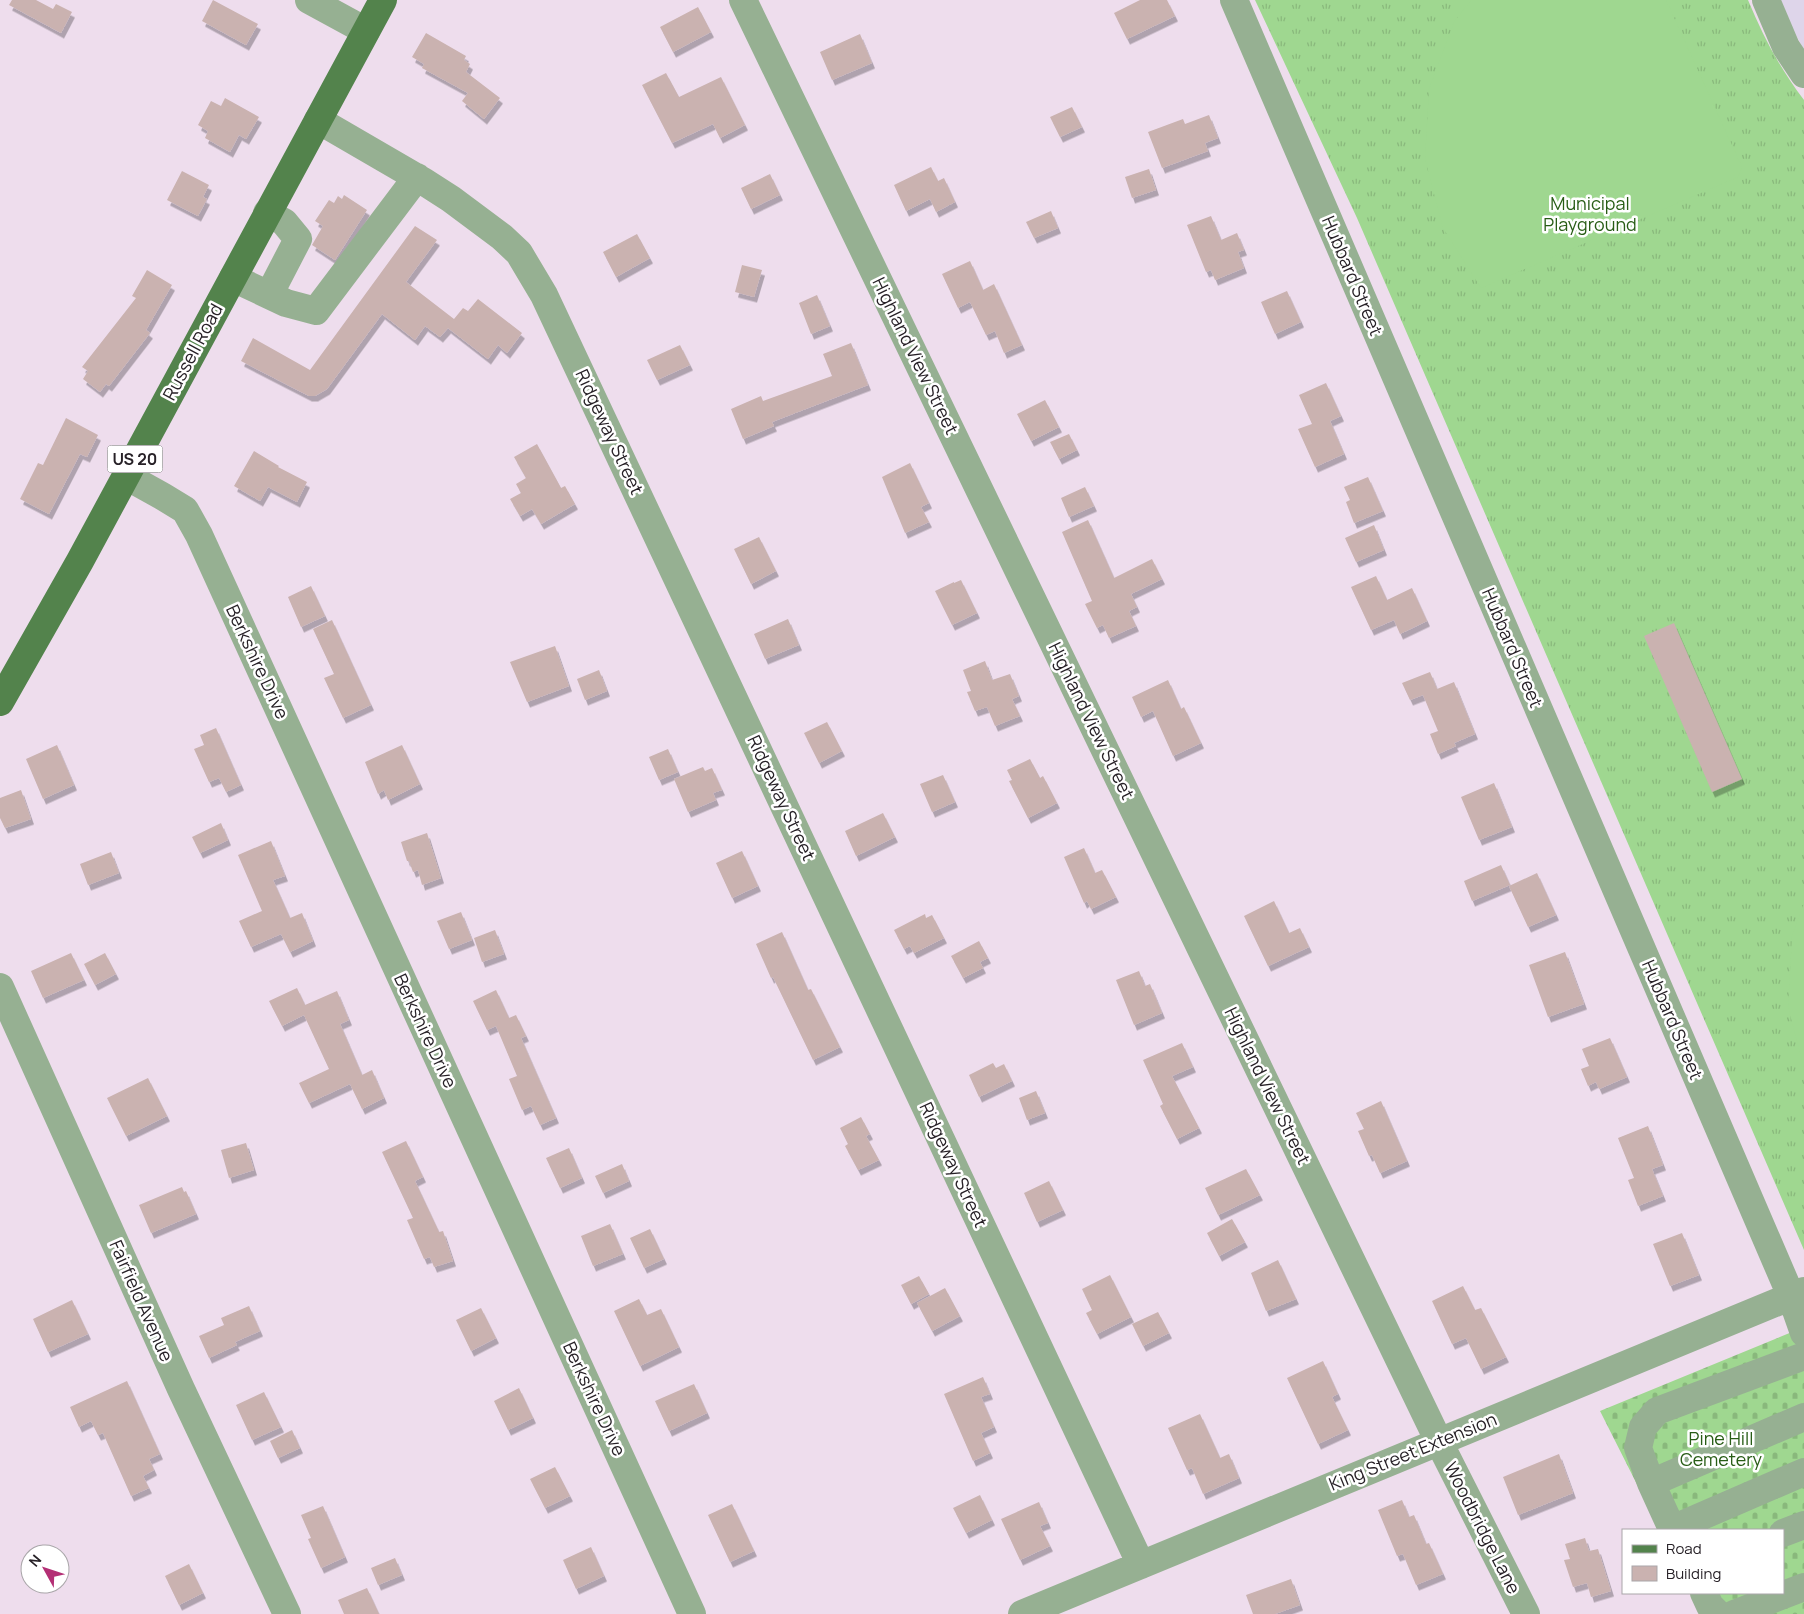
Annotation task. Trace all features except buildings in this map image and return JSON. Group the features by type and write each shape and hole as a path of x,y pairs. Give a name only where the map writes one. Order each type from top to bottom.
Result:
{"main road":[{"name":"Russell Road","path":"0,702 126,476 383,0"}],"street":[{"path":"309,0 366,31"},
{"name":"Highland View Street","path":"743,0 1439,1442"},
{"name":"Hubbard Street","path":"1234,0 1798,1293 1804,1333"},
{"path":"1766,0 1786,47 1804,74"},
{"name":"Ridgeway Street","path":"318,120 451,199 502,237 518,254 544,295 1141,1565"},
{"path":"233,278 286,303 316,311 417,178"},
{"path":"268,213 284,222 298,239 269,295"},
{"name":"Berkshire Drive","path":"126,476 184,510 199,535 692,1614"},
{"name":"Fairfield Avenue","path":"0,987 181,1389 287,1614"},
{"name":"King Street Extension","path":"1022,1614 1798,1293"},
{"path":"1672,1529 1638,1448 1643,1426 1658,1411 1804,1356"},
{"path":"1651,1483 1804,1417"},
{"name":"Woodbridge Lane","path":"1439,1442 1526,1614"},
{"path":"1674,1529 1804,1472"},
{"path":"1784,1533 1804,1525"},
{"path":"1734,1614 1804,1587"},
{"path":"1704,1594 1710,1606 1718,1614"}],"shaded area":[{"path":"1781,0 1804,0 1804,50 1793,29"}],"green space":[{"name":"Municipal Playground","path":"1255,0 1748,0 1773,52 1804,100 1804,1250 1357,218"},
{"path":"1471,0 1666,0 1742,167 1738,177 1481,288 1443,228 1425,159 1429,89 1454,22"},
{"path":"1804,903 1804,1068 1788,1007 1792,936"},
{"name":"Pine Hill Cemetery","path":"1804,1327 1804,1614 1700,1614 1691,1594 1784,1594 1784,1529 1659,1529 1600,1411"}]}
